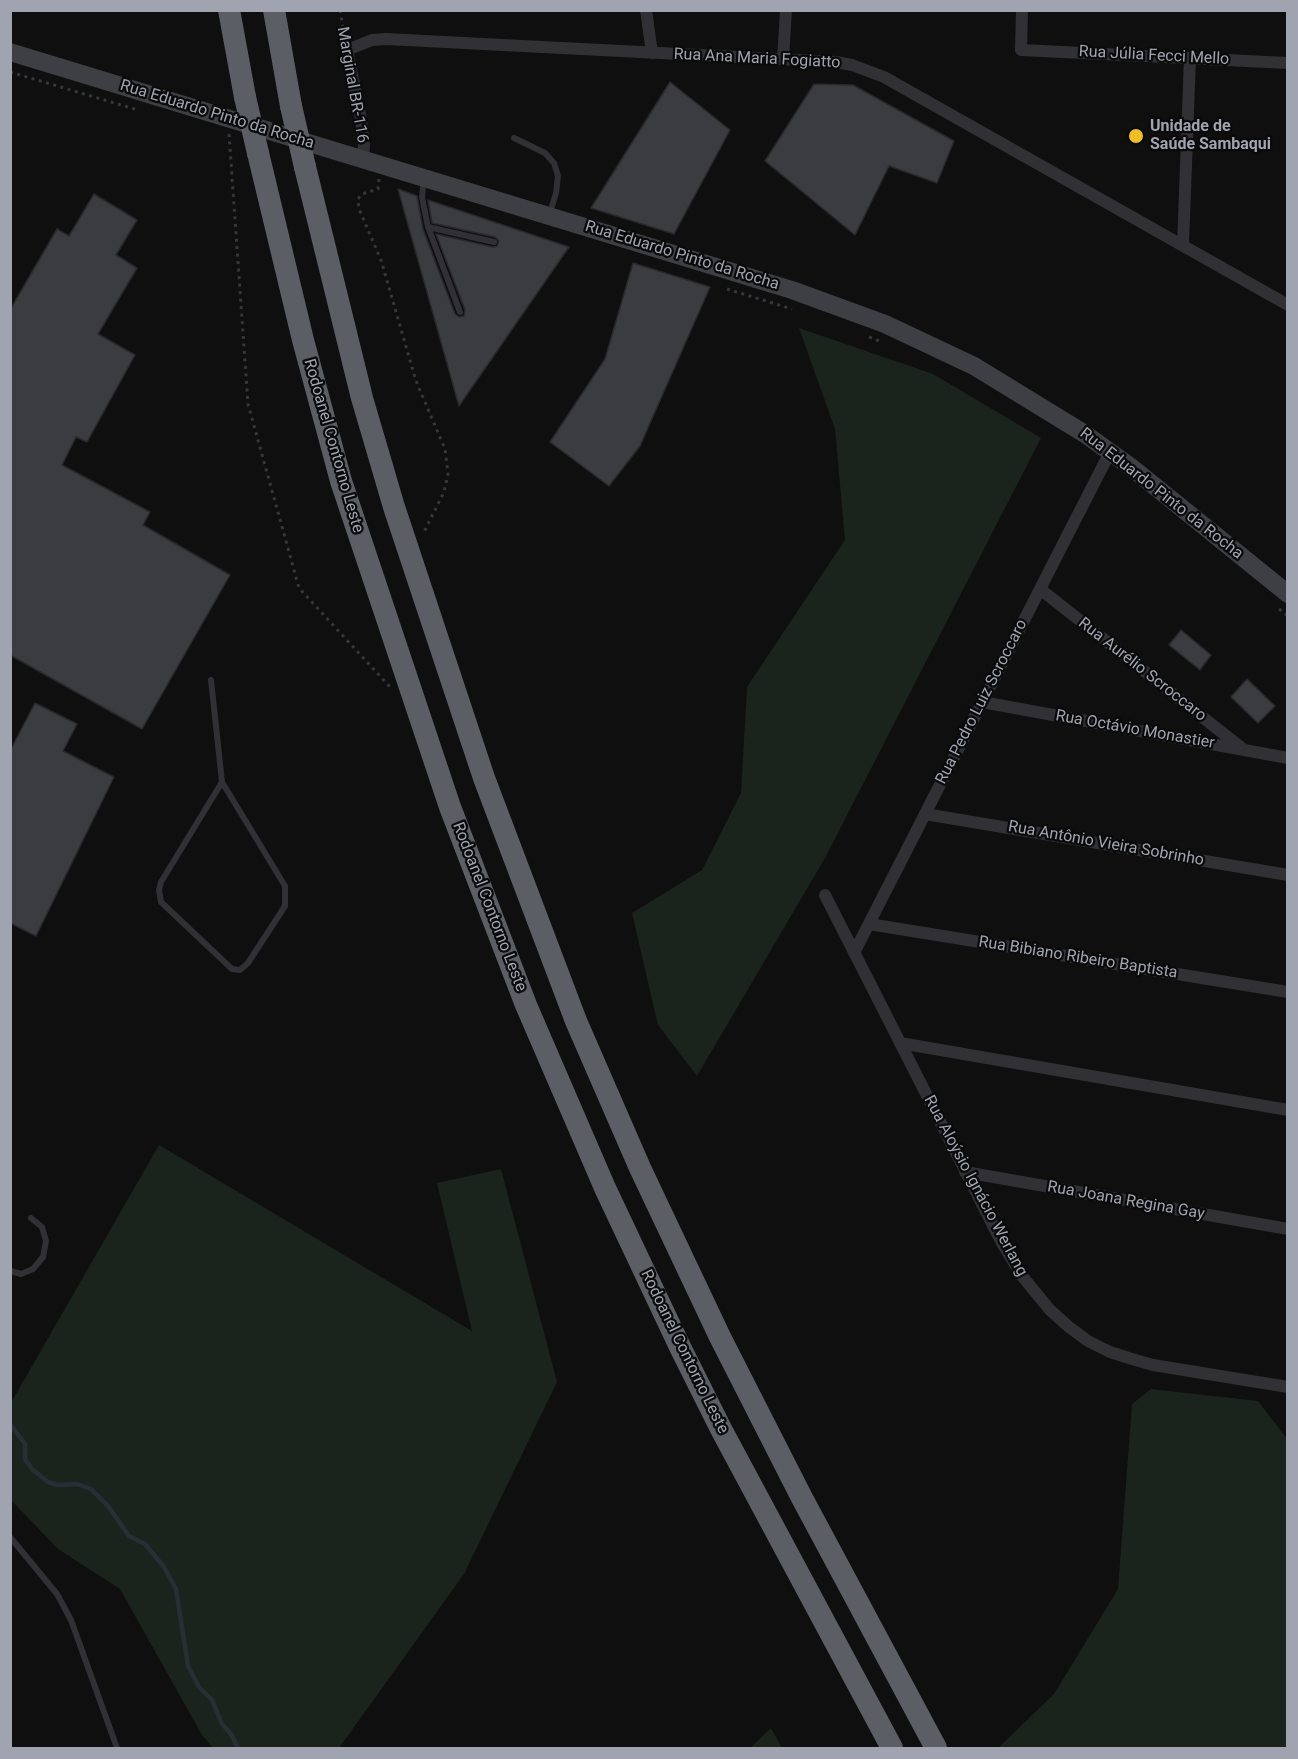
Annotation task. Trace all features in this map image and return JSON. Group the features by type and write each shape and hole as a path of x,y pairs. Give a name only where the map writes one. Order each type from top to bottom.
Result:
{"highway":[{"name":"Rodoanel Contorno Leste","path":"229,10 258,153 303,340 341,481 450,807 518,984 604,1188 722,1429 892,1749"},
{"path":"274,10 291,106 362,398 411,558 502,829 606,1093 720,1337 802,1498 936,1749"}],"main road":[{"name":"Rua Eduardo Pinto da Rocha","path":"10,52 228,126 424,178 792,290 885,324 974,366 1052,413 1110,452 1287,594"}],"street":[{"path":"646,10 652,53"},
{"path":"783,59 786,10"},
{"name":"Rua Júlia Fecci Mello","path":"1022,10 1022,50 1287,63"},
{"name":"Rua Ana Maria Fogiatto","path":"347,50 372,40 386,39 783,59 852,65 884,77 1287,305"},
{"name":"Marginal BR-116","path":"347,50 363,131 363,160"},
{"path":"1183,245 1190,58"},
{"name":"Rua Pedro Luiz Scroccaro","path":"854,953 1110,452"},
{"name":"Rua Aurélio Scroccaro","path":"1040,589 1244,750"},
{"name":"Rua Octávio Monastier","path":"982,702 1287,758"},
{"name":"Rua Antônio Vieira Sobrinho","path":"925,814 1287,875"},
{"name":"Rua Aloýsio Ignácio Werlang","path":"825,895 998,1236 1022,1276 1050,1310 1088,1341 1110,1352 1153,1365 1287,1387"},
{"name":"Rua Bibiano Ribeiro Baptista","path":"869,924 1287,992"},
{"path":"900,1043 1287,1110"},
{"name":"Rua Joana Regina Gay","path":"965,1172 1287,1229"}],"lane":[{"path":"514,138 545,153 554,163 558,176 549,216"},
{"path":"424,178 422,197 428,227 460,312"},
{"path":"428,227 494,242"},
{"path":"211,680 222,782 285,886 285,906 248,963 240,970 232,969 182,923 161,902 159,891 161,882 222,782"},
{"path":"10,1271 21,1274 27,1272 33,1269 43,1257 46,1241 42,1227 31,1218"},
{"path":"10,1538 57,1594 71,1620 117,1749"}],"path":[{"name":"Marginal BR-116","path":"340,10 347,50"},
{"path":"10,72 144,111"},
{"path":"228,126 239,137"},
{"path":"228,126 248,404 299,588 391,688"},
{"path":"363,160 379,178 390,181"},
{"path":"379,178 378,189 362,194 358,199 359,208 381,260 416,381 445,449 448,474 444,492 411,558"},
{"path":"724,288 792,309"},
{"path":"869,337 891,346"}],"shaded area":[{"path":"799,328 933,374 1041,438 825,858 697,1076 658,1025 632,913 702,870 741,793 747,687 845,540 835,429"},
{"path":"159,1145 472,1331 437,1183 501,1169 557,1382 464,1574 339,1748 213,1748 202,1735 120,1589 58,1549 11,1500 11,1400"},
{"path":"1151,1389 1258,1401 1287,1439 1287,1748 998,1748 1054,1694 1118,1589 1132,1404"},
{"path":"771,1728 782,1748 750,1748"}],"building":[{"path":"670,82 730,130 674,234 591,208"},
{"path":"814,84 853,85 954,141 937,183 889,166 855,235 765,161"},
{"path":"398,189 417,196 423,229 455,314 459,317 464,316 465,310 436,234 493,247 497,246 499,241 495,237 432,223 428,200 569,247 459,406"},
{"path":"94,194 137,220 116,255 137,268 98,334 135,355 87,442 76,437 62,465 150,512 143,525 230,575 142,729 10,655 10,310 57,229 69,236"},
{"path":"633,263 710,287 640,446 609,486 550,442 605,359"},
{"path":"1181,630 1211,655 1200,670 1169,645"},
{"path":"1247,679 1275,706 1258,723 1231,697"},
{"path":"35,703 77,724 63,751 114,777 36,936 10,923 10,751"}],"waterway":[{"path":"10,1424 25,1444 25,1459 32,1469 48,1482 58,1485 77,1484 91,1489 108,1506 129,1536 145,1544 164,1567 176,1589 188,1666 199,1687 212,1700 222,1724 231,1734 238,1748"}],"place":[{"name":"Unidade de Saúde Sambaqui","path":"1136,136"}]}
